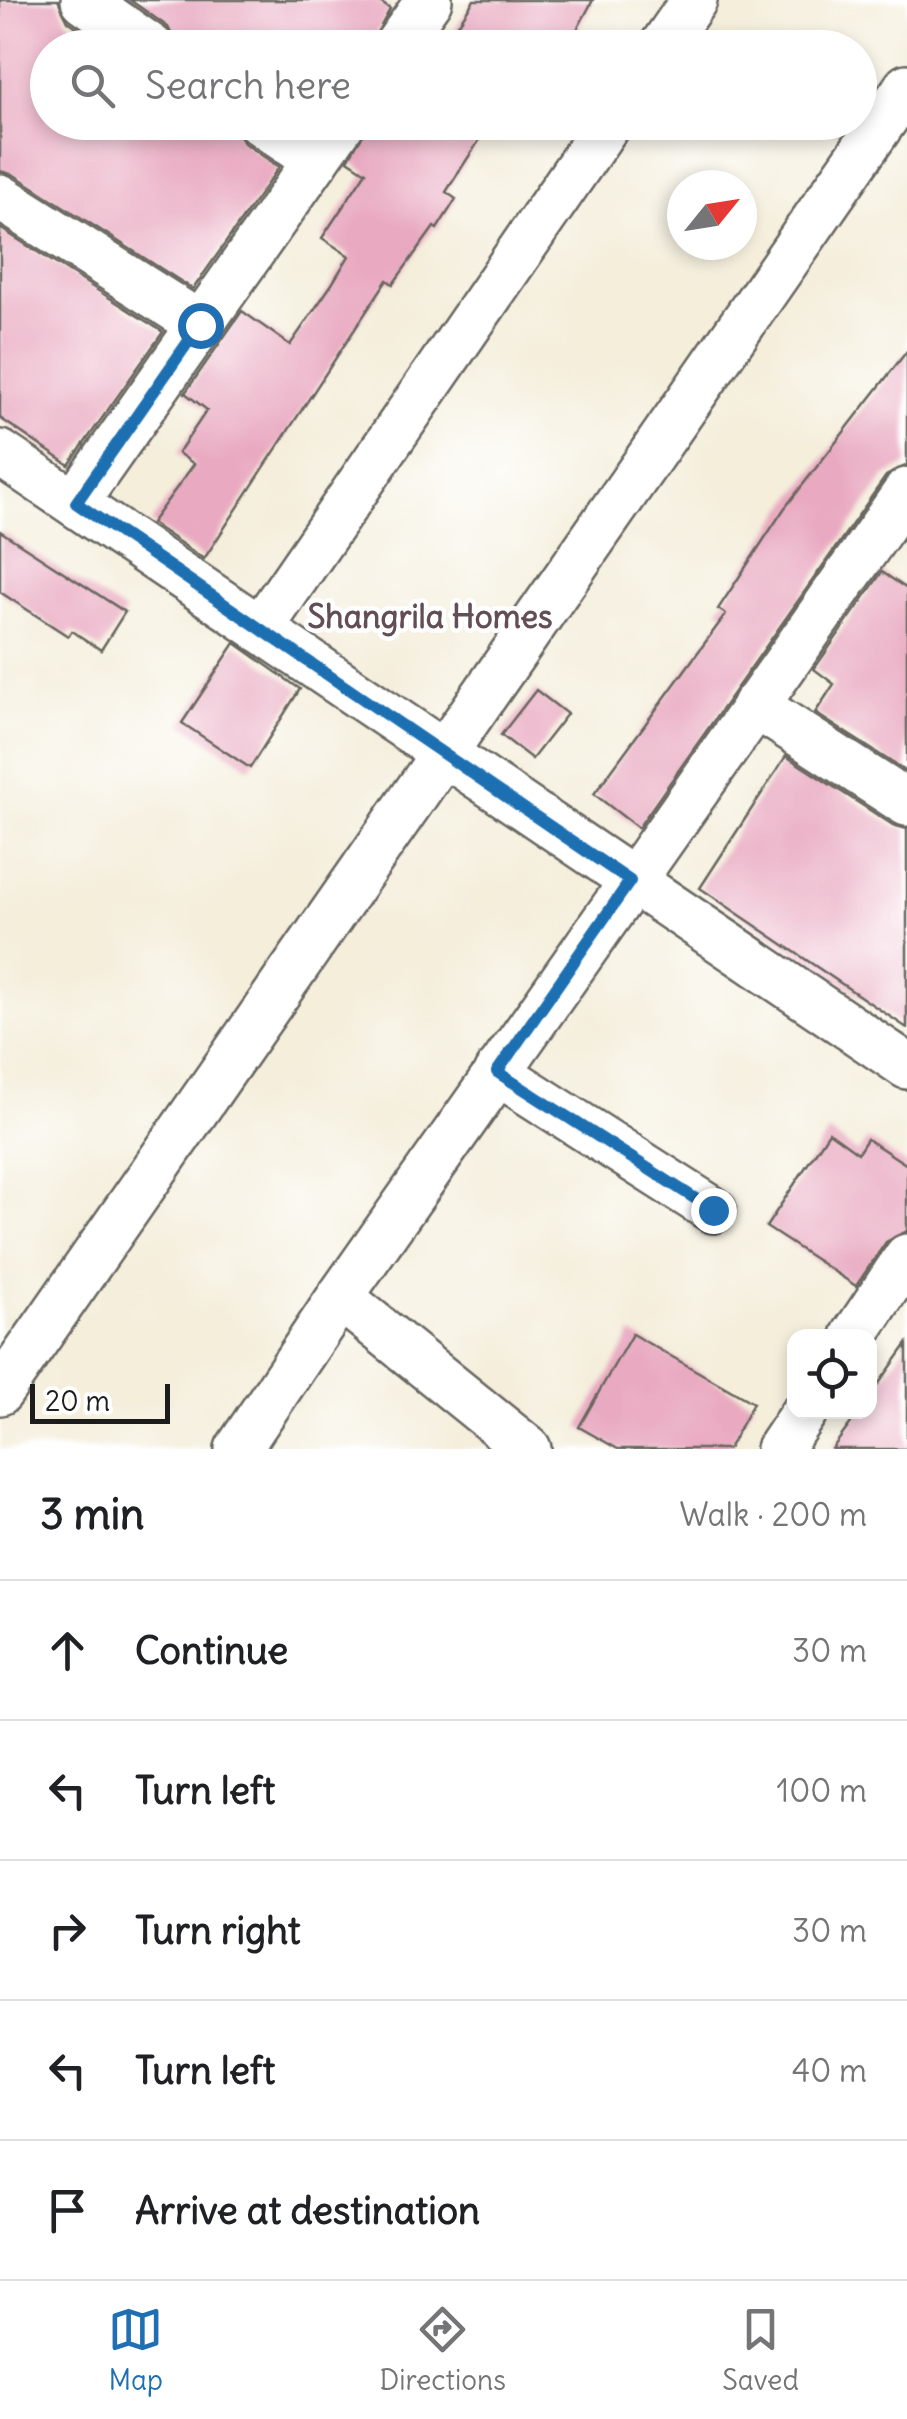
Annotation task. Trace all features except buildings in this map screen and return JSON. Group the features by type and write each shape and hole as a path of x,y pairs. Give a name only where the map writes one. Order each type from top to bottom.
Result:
{"street":[{"path":"84,0 126,30"},
{"path":"408,30 428,0"},
{"path":"673,30 694,0"},
{"path":"877,130 907,87"},
{"path":"285,140 316,162"},
{"path":"76,503 331,140"},
{"path":"260,629 597,140"},
{"path":"0,1392 870,140"},
{"path":"0,197 200,325"},
{"path":"0,453 907,1066"},
{"path":"238,1449 340,1296 755,705 892,542 907,490"},
{"path":"755,705 907,803"},
{"path":"497,1072 713,1210"},
{"path":"859,1329 907,1257"},
{"path":"340,1296 528,1449"},
{"path":"779,1449 799,1419"}],"district":[{"name":"Shangrila Homes","path":"430,616"}],"route":[{"path":"200,325 76,503 630,881 497,1072 713,1210"}]}
